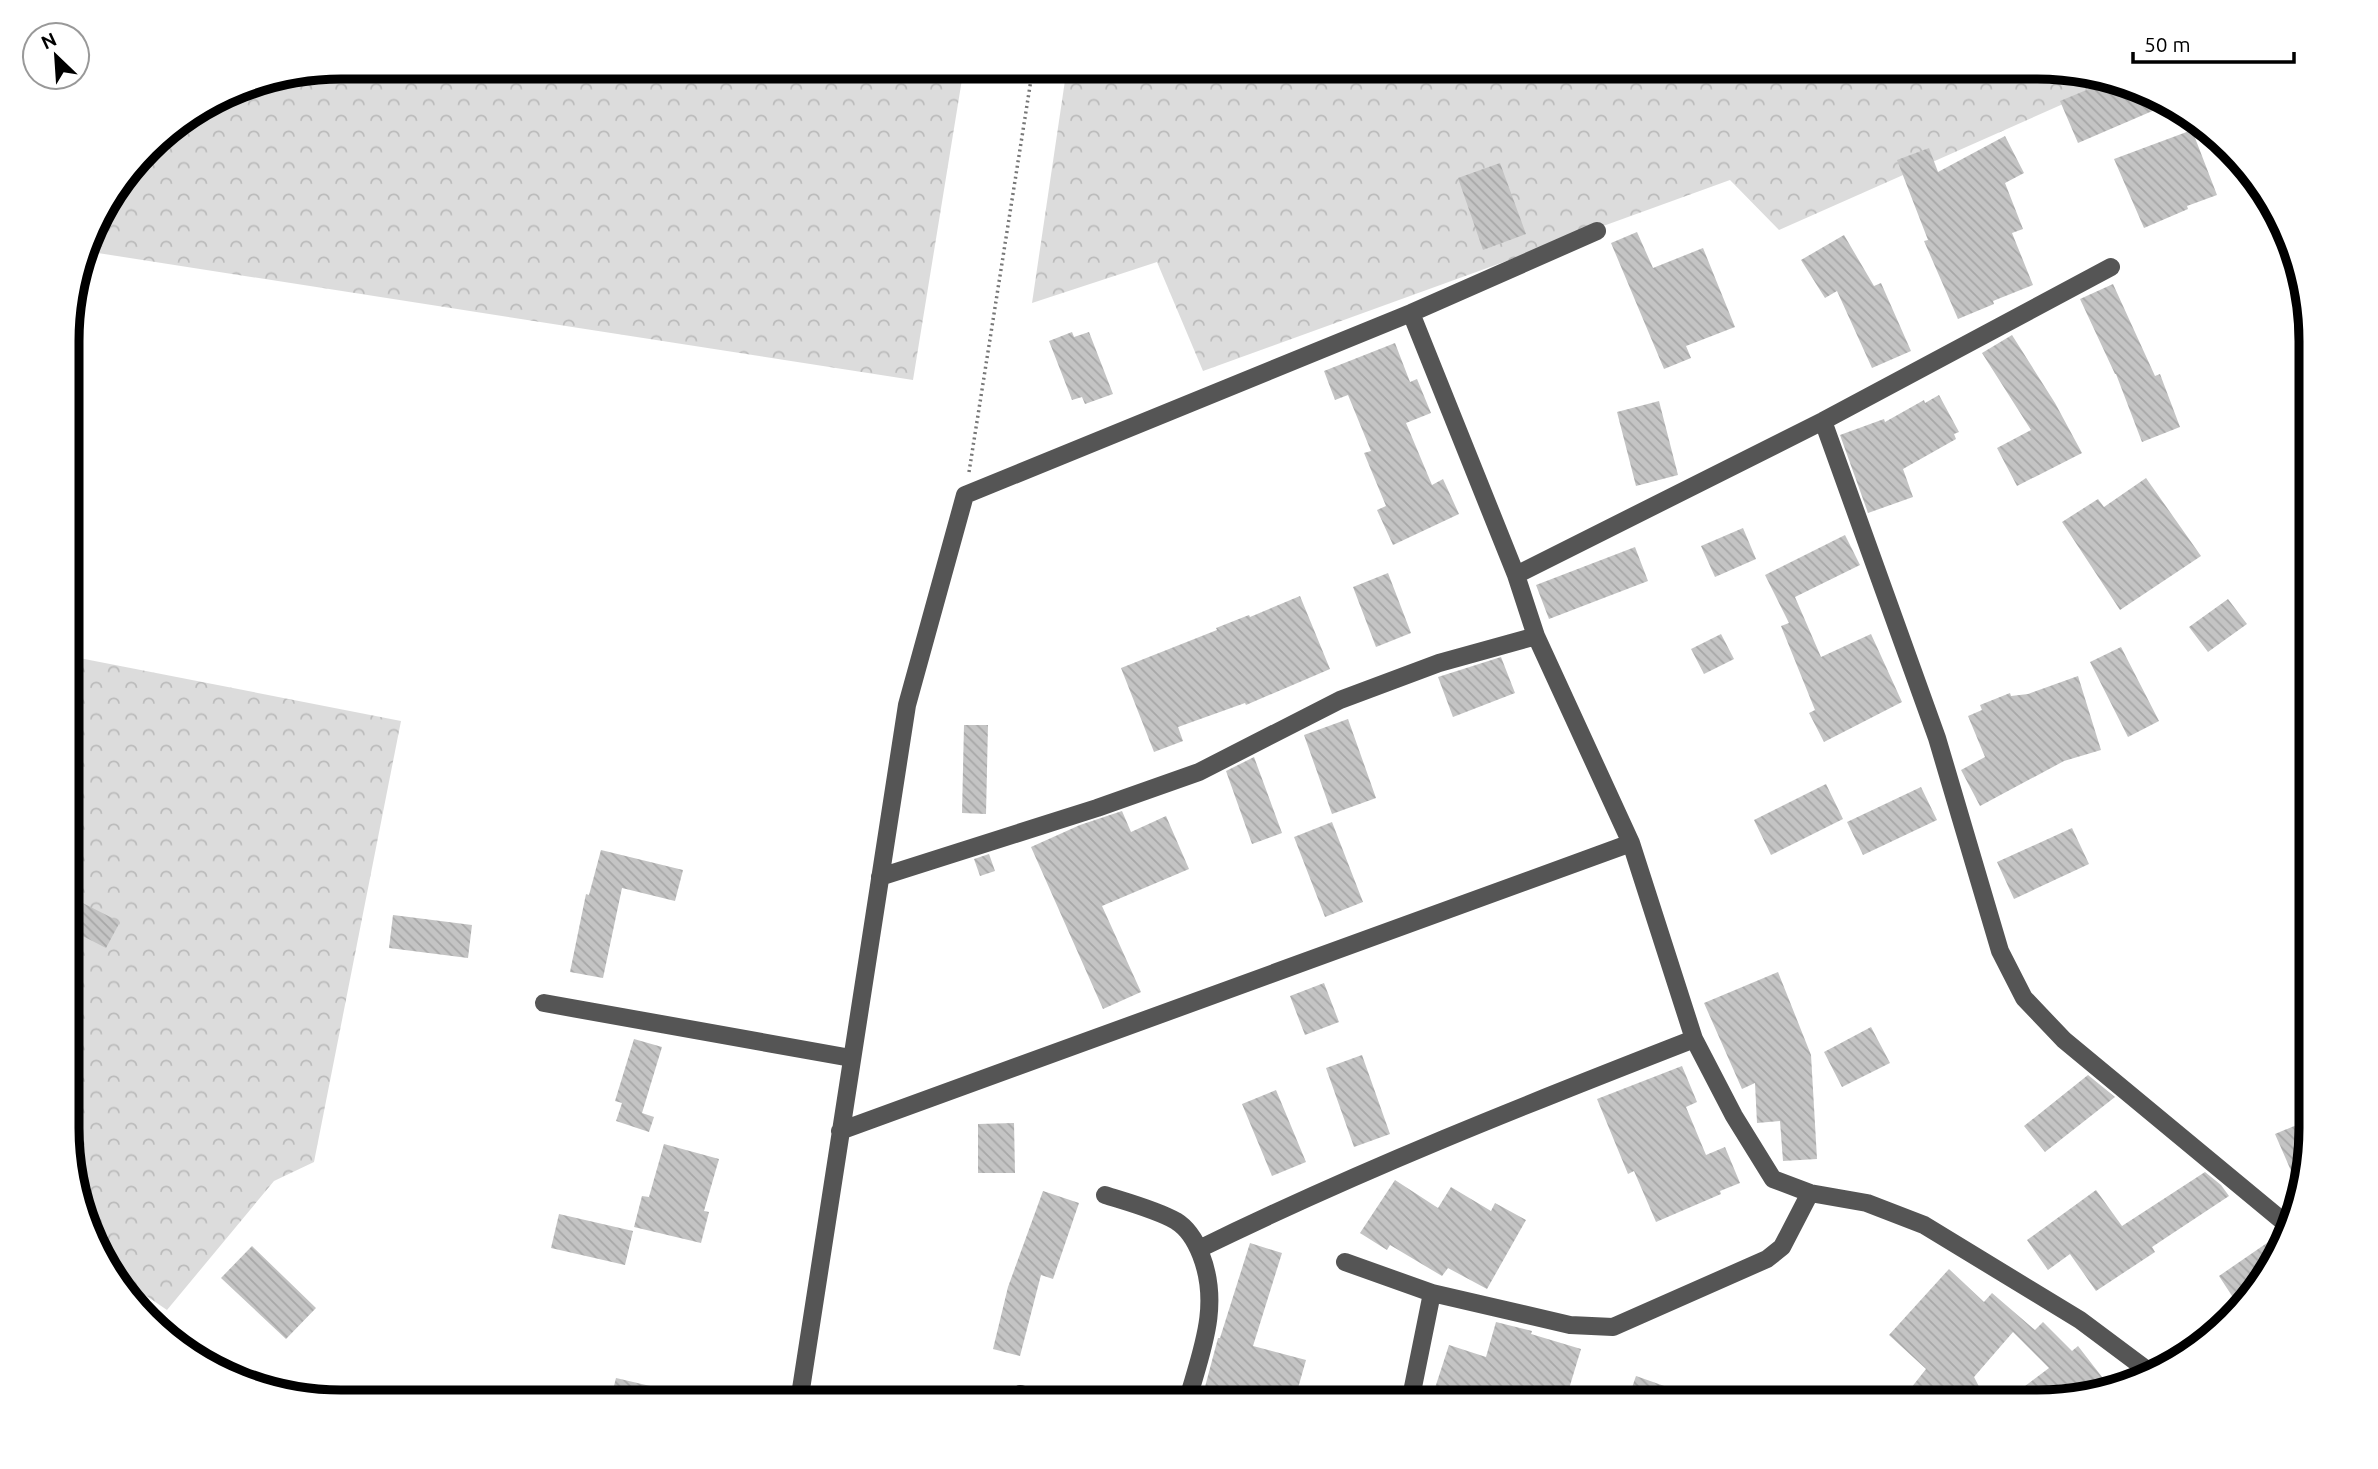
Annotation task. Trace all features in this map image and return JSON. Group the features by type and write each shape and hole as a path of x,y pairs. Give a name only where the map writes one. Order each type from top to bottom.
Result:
{"street":[{"path":"801,1390 907,705 965,495 1411,313 1597,231"},
{"path":"1516,575 1823,421 2111,267"},
{"path":"1411,313 1516,575 1536,636 1631,843 1694,1039 1734,1116 1773,1179 1810,1193 1867,1203 1924,1225 2080,1320 2143,1367"},
{"path":"1823,421 1937,738 2000,951 2024,998 2064,1040 2282,1220"},
{"path":"880,877 1097,808 1199,772 1340,700 1439,663 1536,636"},
{"path":"840,1131 1631,843"},
{"path":"544,1003 851,1058"},
{"path":"1199,1249 1277,1211 1495,1117 1694,1039"},
{"path":"1345,1262 1432,1293 1570,1325 1613,1327 1767,1259 1783,1247 1810,1193"},
{"path":"1105,1195 1175,1221 1189,1231 1199,1249 1209,1275 1209,1327 1191,1390"},
{"path":"1412,1390 1432,1293"}],"path":[{"path":"965,495 1031,79"}],"green space":[{"path":"324,79 962,79 913,380 95,253 123,195 144,168 168,144 195,123 225,106 290,84"},
{"path":"1065,79 2054,79 2088,84 2096,86 2097,89 1779,230 1730,180 1203,371 1157,262 1032,303"},
{"path":"79,658 401,721 314,1162 274,1181 167,1310 131,1285 114,1259 93,1212 81,1162"}],"building":[{"path":"2096,86 2158,109 2078,143 2060,101"},
{"path":"2192,130 2217,195 2187,206 2188,209 2144,228 2114,159"},
{"path":"2005,136 2024,173 2005,183 2023,229 2012,233 2033,285 1958,319 1924,241 1928,240 1897,160 1929,148 1938,172"},
{"path":"1500,163 1526,234 1483,250 1458,178"},
{"path":"1637,232 1653,268 1703,248 1735,327 1686,346 1691,358 1664,369 1611,243"},
{"path":"1844,235 1874,286 1881,283 1911,351 1872,368 1837,291 1825,298 1801,260"},
{"path":"2113,284 2155,376 2160,374 2180,427 2142,442 2116,374 2080,299"},
{"path":"1072,332 1074,337 1089,332 1113,394 1085,404 1082,397 1072,400 1049,341"},
{"path":"2012,335 2055,403 2082,453 2017,486 1997,448 2031,430 1982,353"},
{"path":"1395,343 1410,382 1417,379 1431,413 1406,423 1432,485 1443,479 1459,514 1393,545 1377,510 1386,506 1364,453 1371,451 1348,395 1335,400 1324,371"},
{"path":"1939,395 1959,432 1954,434 1956,439 1903,469 1913,497 1868,513 1840,435 1884,419 1885,422 1924,400 1925,403"},
{"path":"1659,401 1678,475 1636,486 1617,412"},
{"path":"2146,478 2201,556 2120,610 2062,522 2098,499 2104,507"},
{"path":"1743,528 1756,559 1715,577 1701,546"},
{"path":"1845,535 1860,565 1795,597 1821,657 1871,634 1902,702 1824,742 1809,713 1815,710 1781,626 1789,623 1765,575"},
{"path":"1635,547 1648,581 1549,619 1536,585"},
{"path":"1388,573 1411,633 1376,647 1353,587"},
{"path":"1300,596 1330,669 1246,705 1245,703 1178,727 1183,741 1154,752 1121,668"},
{"path":"2228,599 2247,624 2208,652 2189,627"},
{"path":"1721,634 1734,659 1704,674 1691,649"},
{"path":"2121,647 2159,721 2128,737 2090,662"},
{"path":"1501,657 1515,693 1453,717 1438,677"},
{"path":"2078,676 2101,750 2064,761 1980,806 1961,770 1985,757 1968,716 1982,710 1980,705 2010,693 2011,696 2028,694"},
{"path":"1348,719 1376,798 1332,814 1304,735"},
{"path":"964,725 988,725 986,814 962,813"},
{"path":"1254,757 1282,833 1252,844 1226,771"},
{"path":"1826,784 1843,819 1771,855 1754,820"},
{"path":"1921,787 1937,820 1863,855 1847,822"},
{"path":"1122,811 1131,832 1166,816 1189,869 1102,906 1141,992 1103,1009 1031,847 1080,825"},
{"path":"1332,822 1363,902 1325,917 1294,837"},
{"path":"2072,828 2089,864 2014,899 1997,862"},
{"path":"601,850 683,870 675,901 622,888 603,978 570,972 586,894 589,895"},
{"path":"989,854 995,871 980,876 974,859"},
{"path":"79,901 120,922 106,948 79,934"},
{"path":"393,915 472,925 468,958 389,948"},
{"path":"1778,972 1811,1055 1817,1159 1783,1161 1780,1121 1757,1123 1755,1083 1742,1089 1704,1003"},
{"path":"1324,983 1339,1022 1305,1035 1290,996"},
{"path":"1871,1027 1890,1063 1842,1087 1824,1052"},
{"path":"634,1039 662,1047 642,1113 654,1117 649,1132 616,1121 622,1103 615,1101"},
{"path":"1362,1055 1390,1134 1354,1147 1326,1068"},
{"path":"1682,1066 1697,1102 1686,1107 1706,1155 1725,1147 1740,1183 1656,1222 1634,1171 1628,1174 1597,1099"},
{"path":"2088,1075 2115,1097 2045,1152 2024,1126"},
{"path":"1276,1090 1306,1162 1272,1176 1242,1104"},
{"path":"1014,1123 1015,1173 978,1173 978,1124"},
{"path":"2299,1124 2295,1171 2292,1173 2275,1134"},
{"path":"664,1144 719,1159 704,1211 709,1212 701,1243 634,1227 642,1196 649,1197"},
{"path":"2205,1172 2221,1185 2229,1196 2152,1247 2155,1252 2096,1291 2070,1254 2048,1270 2027,1240 2096,1190 2122,1226"},
{"path":"1395,1180 1438,1208 1451,1187 1491,1211 1495,1203 1526,1220 1487,1289 1448,1268 1442,1276 1390,1245 1387,1250 1360,1233"},
{"path":"1043,1191 1079,1203 1053,1279 1041,1275 1020,1356 993,1349 1008,1287"},
{"path":"559,1214 633,1231 625,1265 551,1248"},
{"path":"2275,1238 2255,1274 2234,1299 2219,1276"},
{"path":"1250,1243 1282,1253 1253,1346 1306,1360 1297,1390 1204,1390"},
{"path":"252,1246 316,1308 286,1339 221,1278"},
{"path":"1949,1269 1984,1302 1992,1293 2035,1330 2043,1322 2072,1351 2078,1346 2105,1381 2054,1390 2020,1390 2049,1368 2013,1332 1974,1377 1981,1390 1909,1390 1926,1369 1889,1335"},
{"path":"1496,1322 1532,1331 1531,1334 1581,1349 1569,1390 1435,1388 1449,1345 1486,1357"},
{"path":"1636,1376 1670,1388 1669,1390 1631,1390"},
{"path":"616,1378 667,1390 613,1390"}]}
